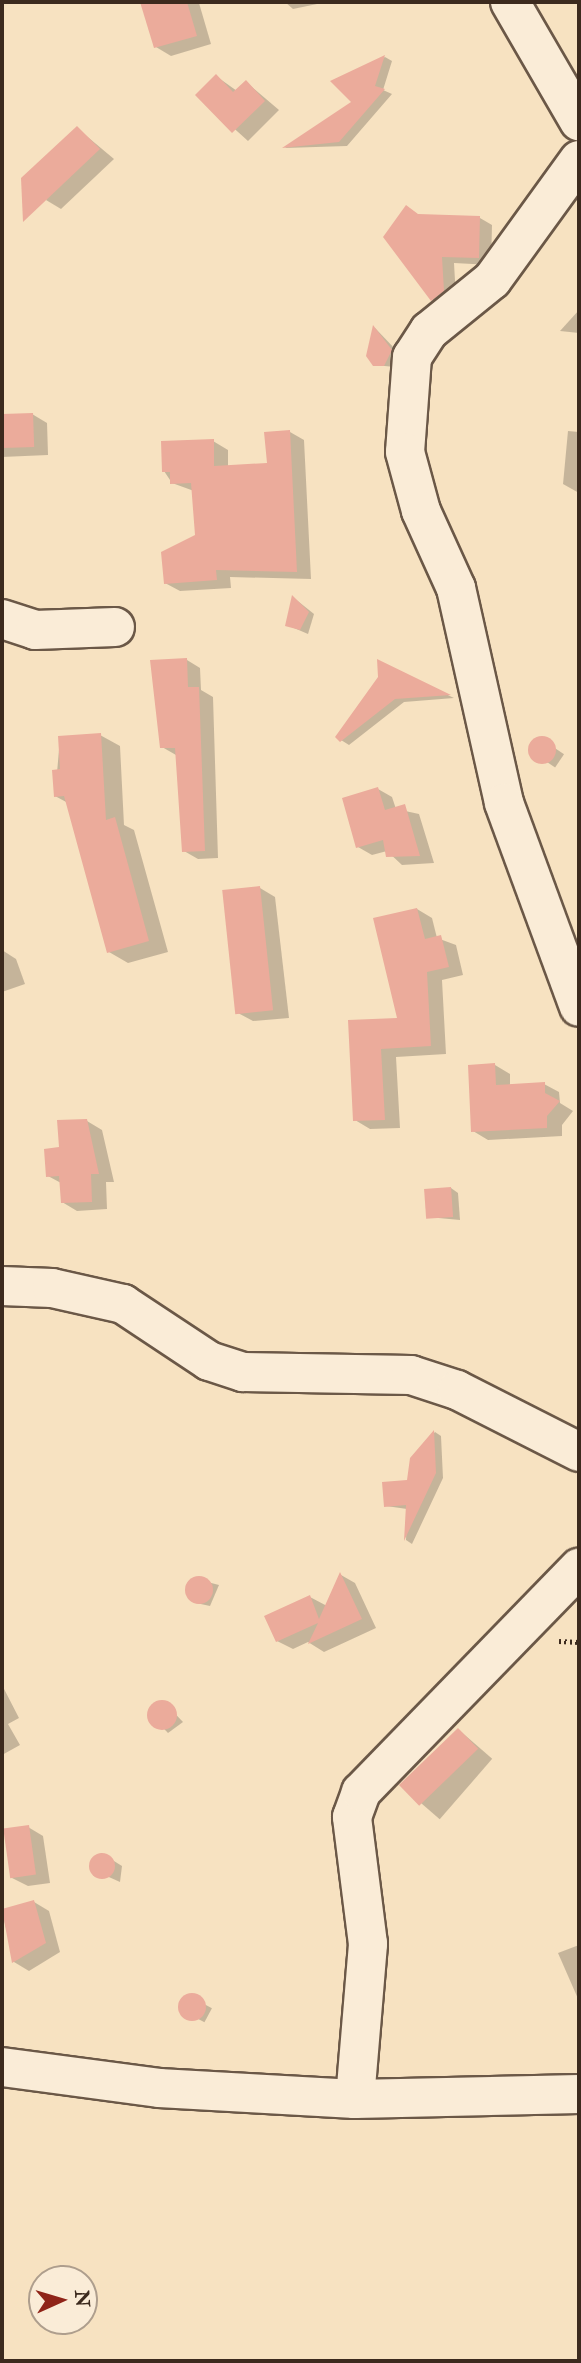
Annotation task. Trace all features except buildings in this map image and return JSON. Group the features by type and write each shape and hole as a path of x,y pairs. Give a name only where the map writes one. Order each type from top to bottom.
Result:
{"street":[{"path":"510,2 579,121"},
{"path":"579,160 492,280 429,331 412,357 405,452 421,511 456,589 504,803 579,1007"},
{"path":"2,619 35,630 115,627"},
{"path":"2,1286 52,1287 123,1304 209,1361 243,1372 411,1375 457,1391 579,1452"},
{"path":"355,2099 368,1944 352,1817 362,1792 579,1568"},
{"path":"2,2067 159,2088 355,2099 579,2094"}]}
